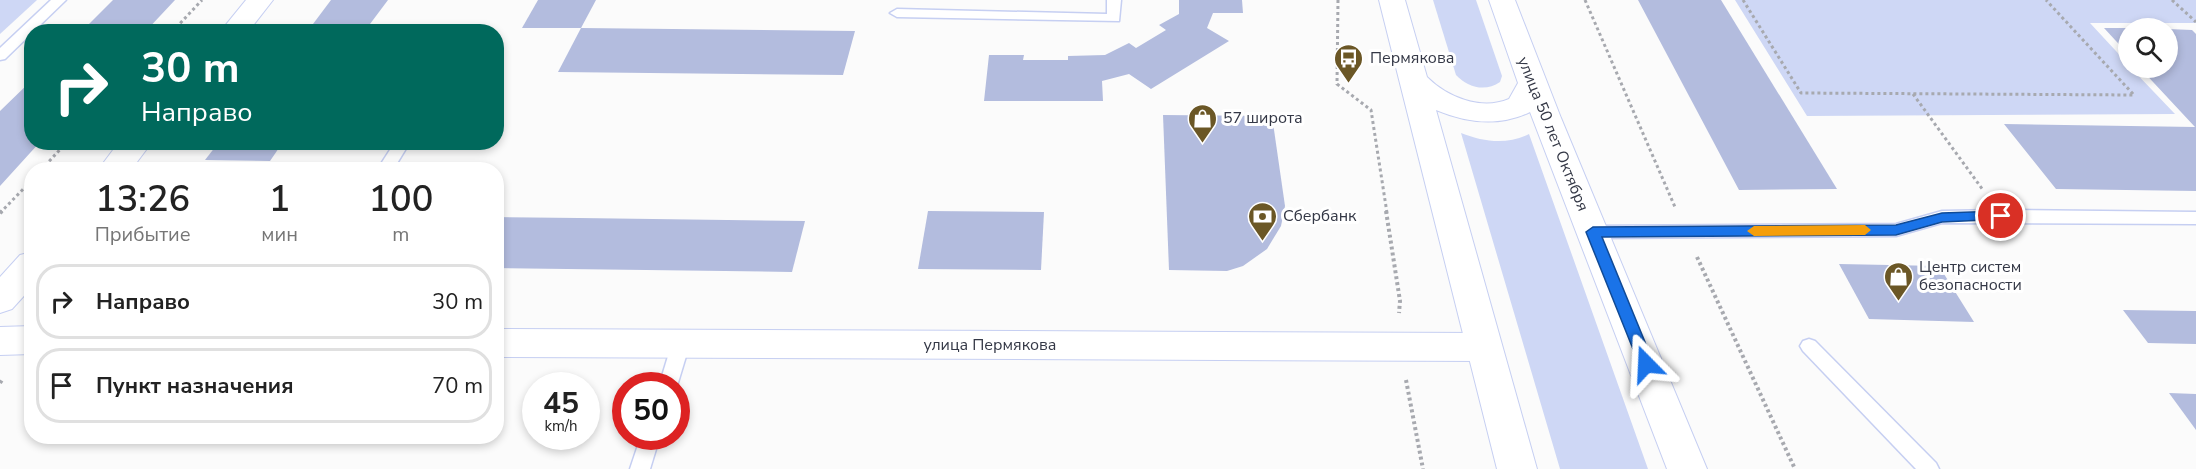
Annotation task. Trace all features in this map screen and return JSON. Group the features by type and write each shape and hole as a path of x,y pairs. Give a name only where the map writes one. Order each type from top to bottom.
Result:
{"main road":[{"path":"240,24 260,0"},
{"path":"1392,0 1517,469"},
{"name":"улица 50 лет Октября","path":"1502,0 1532,84 1687,469"},
{"path":"1413,80 1429,95 1453,108 1482,113 1508,110 1526,99 1532,84"},
{"path":"120,162 130,150"},
{"path":"0,300 24,273"},
{"path":"0,341 24,340"},
{"name":"улица Пермякова","path":"504,343 1484,347"}],"lane":[{"path":"34,24 59,0"},
{"path":"897,13 1114,18 1114,0"},
{"path":"0,56 24,33"},
{"path":"1593,232 1896,230 1942,217 2196,218"},
{"path":"672,372 681,343"},
{"path":"1809,346 1929,469"},
{"path":"640,469 646,450"}],"path":[{"path":"180,24 202,0"},
{"path":"1338,0 1337,84 1371,110 1400,301 1399,346 1423,469"},
{"path":"1743,0 1801,93 2134,96 2046,0"},
{"path":"2172,0 2196,22"},
{"path":"1913,93 2001,216"},
{"path":"49,162 60,150"},
{"path":"0,213 24,188"}],"shaded area":[{"path":"0,0 37,0 0,34"},
{"path":"1433,0 1476,0 1502,76 1500,82 1483,88 1472,86 1456,75"},
{"path":"1735,0 2196,0 2196,23 2178,23 2178,18 2118,18 2118,23 2090,23 2118,53 2118,78 2141,78 2175,114 1807,116"},
{"path":"1461,133 1495,141 1512,140 1529,134 1648,469 1560,469"}],"building":[{"path":"113,0 175,0 152,24 89,24"},
{"path":"331,0 388,0 370,24 313,24"},
{"path":"538,0 596,0 581,28 522,28"},
{"path":"1179,0 1242,0 1243,13 1213,13 1207,28 1229,41 1151,89 1129,74 1102,81 1103,101 984,101 989,55 1024,55 1023,60 1068,60 1068,56 1105,55 1129,43 1136,48 1166,30 1159,25 1179,14"},
{"path":"1638,0 1721,0 1837,189 1739,190"},
{"path":"581,28 855,31 843,75 558,72"},
{"path":"2104,28 2118,28 2118,43"},
{"path":"2178,29 2192,30 2196,34 2196,191 2056,189 2004,124 2195,127 2149,78 2178,78"},
{"path":"24,88 24,150 33,150 0,186 0,111"},
{"path":"1163,115 1272,116 1285,206 1281,226 1267,249 1243,266 1227,271 1169,270"},
{"path":"213,150 278,150 270,161 205,160"},
{"path":"928,211 1044,212 1041,270 918,269"},
{"path":"504,217 805,221 792,272 504,268"},
{"path":"1839,264 1939,266 1974,322 1869,319"},
{"path":"2123,310 2196,311 2196,344 2148,343"},
{"path":"2169,393 2196,394 2196,430"}],"slow traffic":[{"path":"1754,231 1865,230"}],"place":[{"name":"Пермякова","path":"1349,84"},
{"name":"57 широта","path":"1202,144"},
{"name":"Сбербанк","path":"1262,242"},
{"name":"Центр систем безопасности","path":"1898,302"}],"route":[{"path":"1646,364 1593,232 1896,230 1942,217 2001,216"}]}
